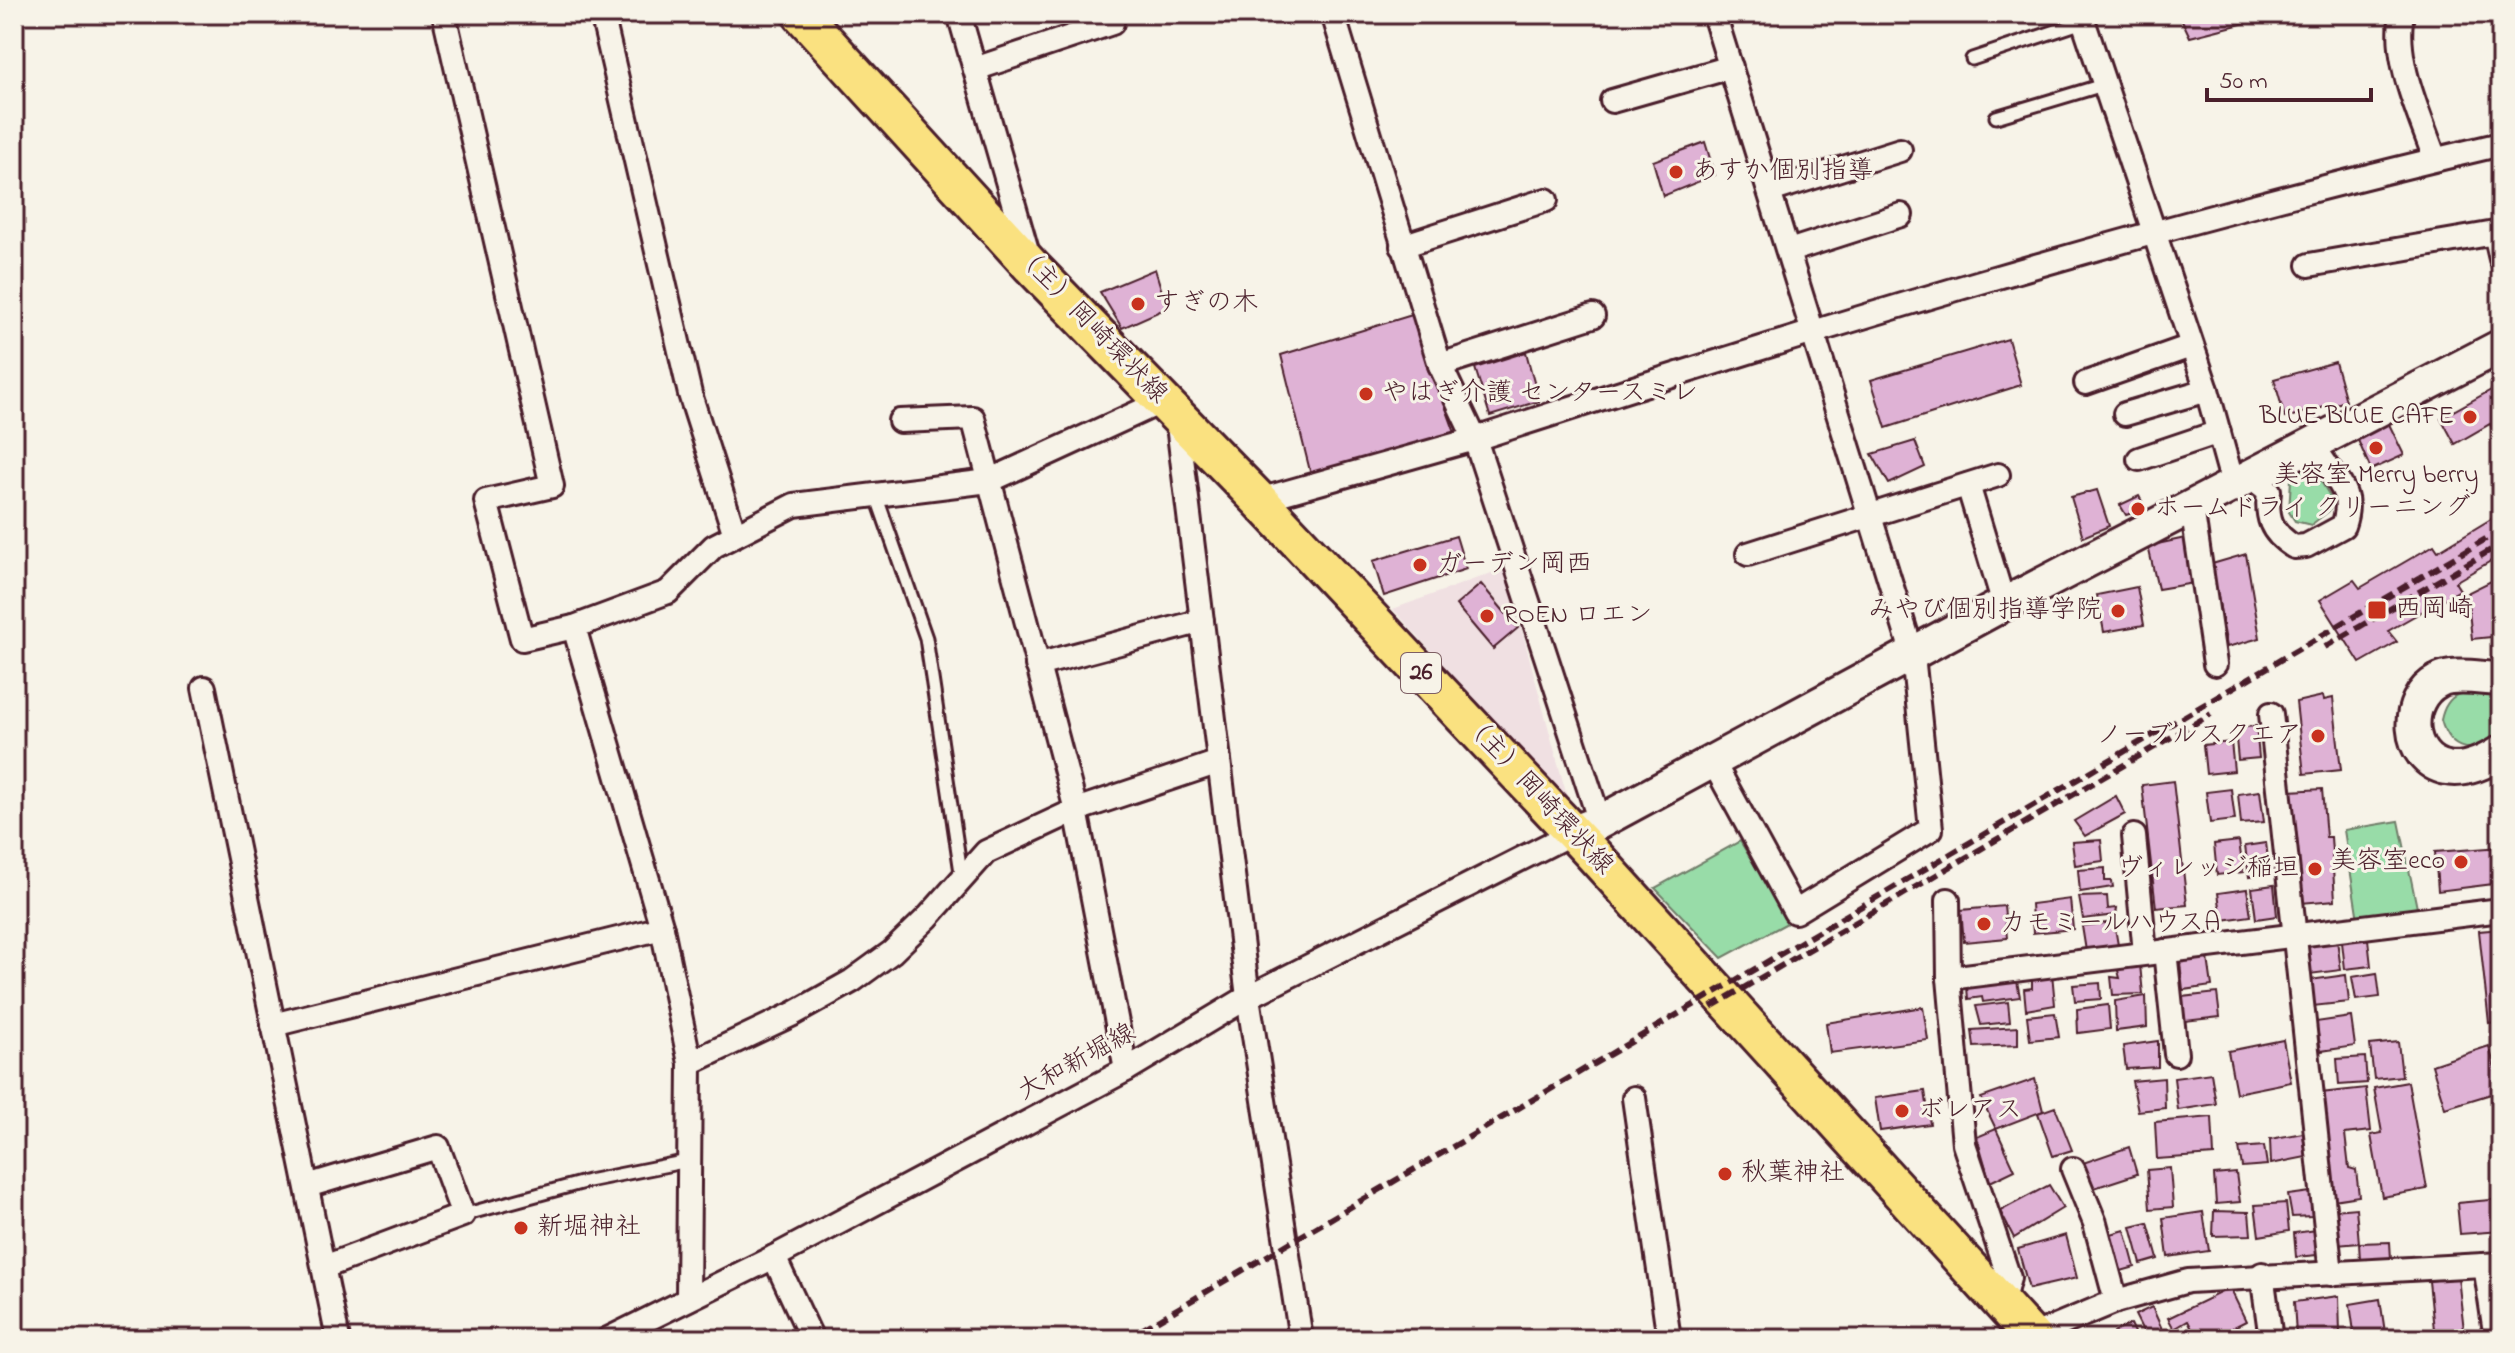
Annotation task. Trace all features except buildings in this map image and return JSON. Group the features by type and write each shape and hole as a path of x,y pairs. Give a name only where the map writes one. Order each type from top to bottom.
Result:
{"main road":[{"name":"（主）岡崎環状線","path":"801,14 1031,266 1259,500 1586,827 2033,1338"}],"street":[{"path":"444,14 552,486 486,501 522,639 574,627 668,592 714,546 794,505 989,481 1170,408 1202,621 1248,997 1301,1339"},
{"path":"602,14 690,394 735,535"},
{"path":"961,14 1031,266"},
{"path":"1333,14 1440,365 1475,439 1586,827 2241,480 2501,349"},
{"path":"1712,760 1795,912 1931,829 1913,655 1714,14"},
{"path":"2402,14 2398,32 2407,75 2435,159"},
{"path":"2082,18 2219,432 2241,480 2269,491 2266,514 2274,531 2294,547 2306,546 2343,526 2350,508 2347,493 2323,464 2314,445"},
{"path":"975,69 1112,23"},
{"path":"1612,101 1731,67"},
{"path":"1259,500 1475,439 1814,329 2154,231 2501,144"},
{"path":"1770,191 1900,150"},
{"path":"1402,246 1546,200"},
{"path":"1789,251 1901,215"},
{"path":"2309,265 2495,233 2501,259"},
{"path":"1440,365 1593,316"},
{"path":"2086,383 2191,346"},
{"path":"2125,414 2207,390"},
{"path":"900,421 973,418 1076,810 1126,1070"},
{"path":"2139,459 2219,432"},
{"path":"1748,554 1998,475"},
{"path":"1968,485 2004,604"},
{"path":"2192,507 2215,664"},
{"path":"1037,665 1202,621"},
{"path":"574,627 662,928 690,1063 688,1299"},
{"path":"2501,679 2439,680 2420,696 2411,715 2414,738 2428,757 2447,769 2474,765 2501,752"},
{"path":"204,688 338,1339"},
{"path":"2271,714 2331,1274"},
{"path":"690,1063 793,1014 852,981 892,952 986,852 1076,810 1219,762"},
{"name":"大和新堀線","path":"608,1339 774,1257 1126,1070 1248,997 1586,827"},
{"path":"2134,836 2176,1054"},
{"path":"1948,900 1949,978 1964,1144 2009,1278 2002,1303"},
{"path":"1949,978 2501,910"},
{"path":"273,1025 662,928"},
{"path":"1634,1098 1669,1339"},
{"path":"307,1186 438,1147 463,1215 324,1267"},
{"path":"2073,1169 2095,1223 2116,1301"},
{"path":"774,1257 812,1339"},
{"path":"2033,1338 2116,1301 2188,1281 2262,1274 2331,1274 2493,1265 2496,1339"},
{"path":"2262,1274 2271,1339"}],"lane":[{"path":"1972,59 2082,18"},
{"path":"1996,117 2103,85"},
{"path":"876,495 926,638 962,879"},
{"path":"463,1215 588,1181 688,1161"}],"shaded area":[{"path":"1505,568 1569,804 1393,609"}],"green space":[{"path":"2304,467 2312,467 2333,501 2329,511 2311,525 2295,521 2289,512 2291,479"},
{"path":"2501,690 2501,740 2481,747 2464,748 2450,739 2441,720 2449,701 2462,693"},
{"path":"2399,821 2417,908 2358,920 2344,830"},
{"path":"1740,841 1789,922 1722,958 1655,888"}],"railway":[{"path":"1126,1339 2501,530"},
{"path":"2325,647 2501,544"},
{"path":"1711,1007 2211,714"}],"place":[{"name":"あすか個別指導","path":"1676,172"},
{"name":"すぎの木","path":"1138,304"},
{"name":"やはぎ介護 センタースミレ","path":"1366,394"},
{"name":"BLUE BLUE CAFE","path":"2470,417"},
{"name":"美容室 Merry berry","path":"2376,448"},
{"name":"ホームドライ クリーニング","path":"2138,509"},
{"name":"ガーデン岡西","path":"1420,565"},
{"name":"西岡崎","path":"2377,610"},
{"name":"みやび個別指導学院","path":"2118,611"},
{"name":"ROEN ロエン","path":"1487,616"},
{"name":"ノーブルスクエア","path":"2318,736"},
{"name":"美容室eco","path":"2461,862"},
{"name":"ヴィレッジ稲垣","path":"2315,869"},
{"name":"カモミールハウスA","path":"1984,924"},
{"name":"ボレアス","path":"1902,1111"},
{"name":"秋葉神社","path":"1725,1174"},
{"name":"新堀神社","path":"521,1228"}]}
